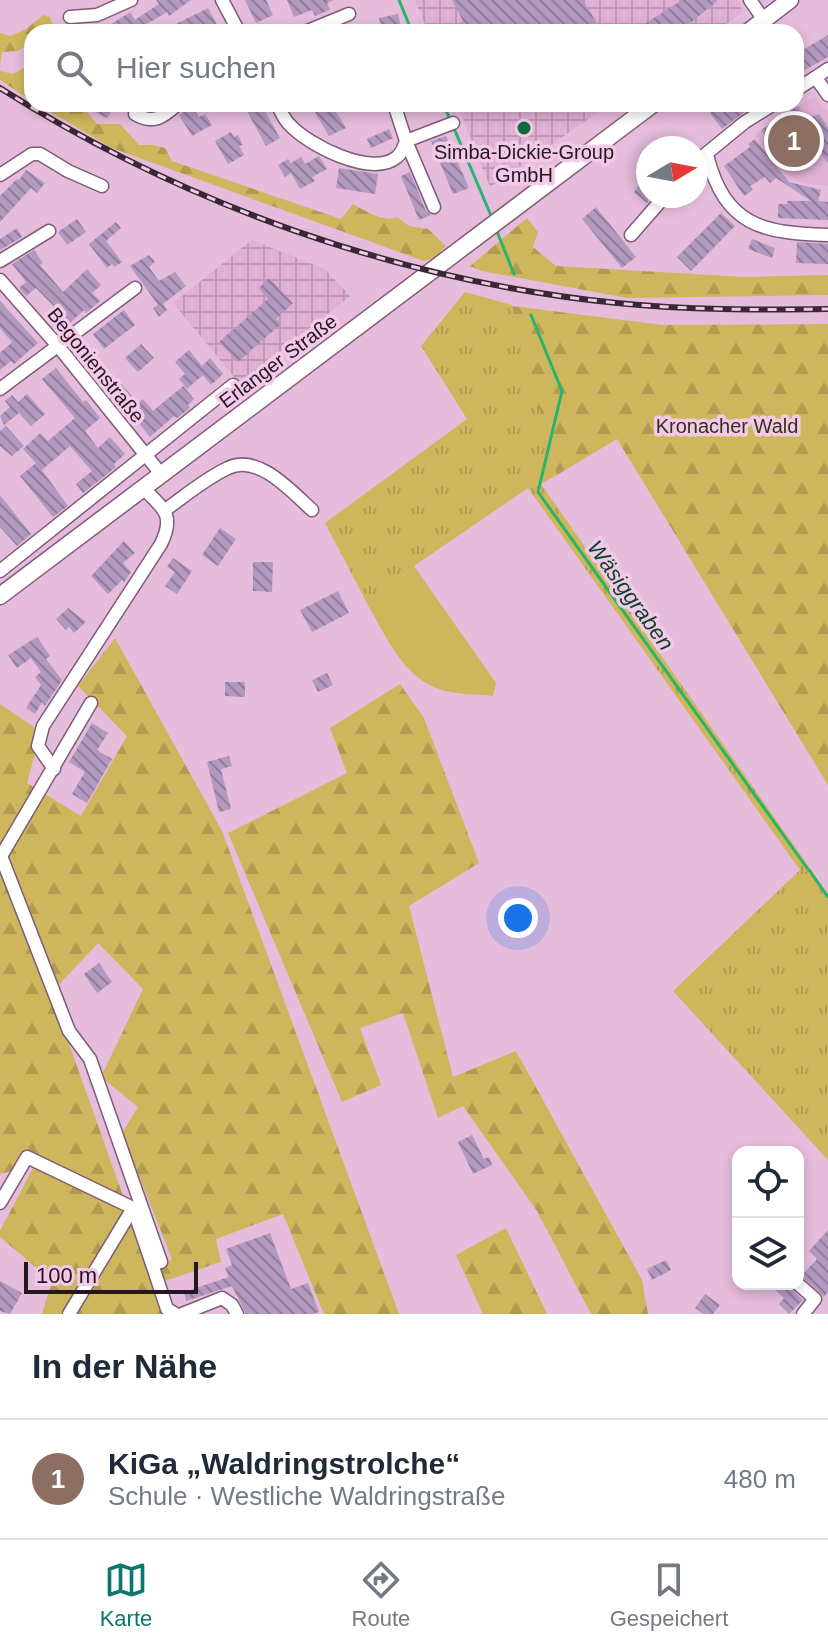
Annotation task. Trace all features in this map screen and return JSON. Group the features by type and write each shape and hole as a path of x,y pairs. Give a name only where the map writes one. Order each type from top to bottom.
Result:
{"main road":[{"path":"759,24 790,0"},
{"name":"Erlanger Straße","path":"0,596 642,112"}],"street":[{"path":"70,17 97,15 131,0"},
{"path":"222,0 235,24"},
{"path":"750,0 764,20"},
{"path":"325,24 349,14"},
{"path":"804,85 828,69"},
{"path":"816,78 828,95"},
{"path":"135,114 146,121 161,118 168,112"},
{"path":"281,112 288,124 314,146 346,158 376,163 399,156 406,141 453,123"},
{"path":"397,112 434,207"},
{"path":"708,153 761,112"},
{"path":"0,175 28,156 40,154 102,186"},
{"path":"708,170 735,210 757,226 784,234 828,235"},
{"path":"631,235 655,208"},
{"path":"0,261 49,231"},
{"name":"Begonienstraße","path":"0,280 58,346 144,457 161,474"},
{"path":"0,389 135,288"},
{"name":"Erlanger Straße","path":"0,571 233,385"},
{"path":"165,510 230,466 246,466 278,479 312,510"},
{"path":"54,769 38,746 43,726 169,527 165,510 143,488"},
{"path":"91,703 1,857 69,1031 90,1059 161,1262 152,1264"},
{"path":"0,1203 27,1157 133,1208 167,1309 176,1314"},
{"path":"69,1314 133,1208"},
{"path":"803,1314 815,1299 804,1289"},
{"path":"182,1314 222,1298 232,1305 237,1314"}],"shaded area":[{"path":"415,0 739,0 742,13 726,24 425,24"},
{"path":"815,96 828,112 828,186 801,183 780,170 755,135 761,130 766,137 802,114 804,102"},
{"name":"Simba-Dickie-Group GmbH","path":"460,112 598,112 490,187"},
{"path":"252,240 325,269 350,296 240,384 173,303"}],"green space":[{"path":"43,15 50,17 52,24 32,24"},
{"path":"24,30 24,47 18,51 2,52 0,67 0,33 10,36"},
{"path":"24,68 24,96 0,80 0,71 13,74"},
{"path":"51,112 87,112 97,124 120,124 139,145 165,148 172,161 341,219 353,204 381,217 397,217 409,226 428,229 446,246 434,258 424,261 112,148"},
{"path":"527,218 538,232 533,247 556,266 744,277 828,275 828,295 627,298 482,271 470,266"},
{"path":"465,292 512,305 557,475 541,484 828,894 828,1160 673,991 800,870 528,488 414,566 369,607 325,523 467,419 421,346"},
{"name":"Kronacher Wald","path":"512,306 663,325 828,324 828,785 617,439 557,475"},
{"path":"414,566 496,683 493,696 454,693 429,685 407,667 390,644 369,607"},
{"path":"115,638 222,831 399,1314 324,1314 283,1214 216,1239 221,1262 162,1282 159,1268 172,1259 122,1133 138,1107 101,1077 143,989 98,943 51,993 165,1314 42,1314 52,1281 0,1237 0,1231 34,1166 0,1174 0,704 41,732 27,783 81,816 127,736 78,686"},
{"path":"400,684 424,718 479,863 409,906 453,1077 516,1051 642,1280 648,1314 591,1314 537,1211 463,1106 438,1118 403,1013 360,1028 381,1085 342,1102 228,833 347,773 330,728"},
{"path":"506,1228 547,1314 483,1314 456,1255"}],"building":[{"path":"156,0 191,0 169,16 167,12 147,24 111,24 130,12 135,20 159,4"},
{"path":"245,0 266,0 273,15 256,23"},
{"path":"287,0 334,0 327,3 330,10 315,16 312,10 294,17"},
{"path":"452,0 583,0 597,24 458,24 463,21"},
{"path":"682,0 718,0 690,24 644,24"},
{"path":"208,8 217,24 176,24"},
{"path":"398,14 400,24 380,24 379,18"},
{"path":"828,35 828,57 804,70 804,49"},
{"path":"95,112 111,112 107,118"},
{"path":"183,112 196,112 199,117 205,114 212,125 192,136 179,115"},
{"path":"247,112 265,112 280,138 266,146"},
{"path":"315,112 336,112 346,128 329,136"},
{"path":"711,112 744,112 722,129"},
{"path":"789,112 802,112 806,119 819,114 828,127 828,163 812,141 806,145 789,122 766,138 761,130"},
{"path":"389,129 393,138 371,148 367,139"},
{"path":"231,132 234,137 238,135 244,155 228,164 215,141"},
{"path":"446,136 469,188 453,194 431,141"},
{"path":"755,139 789,182 821,190 818,201 828,202 828,220 778,218 778,204 811,201 776,178 770,183 765,177 750,186 753,190 744,196 724,166 750,147 748,144"},
{"path":"319,156 327,169 312,177 315,181 300,189 291,173 285,177 278,165 301,157 305,164"},
{"path":"339,168 378,174 375,194 336,188"},
{"path":"26,170 45,183 37,193 31,188 0,222 0,196"},
{"path":"410,172 426,211 431,215 419,220 401,176"},
{"path":"596,207 636,257 622,268 582,219"},
{"path":"721,213 735,226 691,271 677,257"},
{"path":"77,219 86,232 67,245 58,232"},
{"path":"116,222 121,228 106,241 122,262 107,268 89,244"},
{"path":"17,228 22,237 0,250 0,239"},
{"path":"752,239 775,248 772,258 748,249"},
{"path":"797,242 828,244 828,264 796,263"},
{"path":"34,250 43,263 40,265 63,292 87,269 101,285 92,293 100,301 70,323 36,288 26,296 19,288 26,282 12,264"},
{"path":"149,255 155,262 149,267 159,281 175,272 186,286 163,304 167,310 159,317 153,308 158,305 130,266"},
{"path":"269,278 293,303 276,319 281,324 238,362 219,342 268,299 259,288"},
{"path":"0,301 38,343 14,364 11,361 0,370 0,353 12,342 0,328"},
{"path":"124,310 135,325 104,349 93,334"},
{"path":"141,344 154,358 138,372 125,358"},
{"path":"189,350 202,366 210,358 223,374 211,385 203,375 187,389 179,379 185,374 175,362"},
{"path":"56,368 100,418 85,431 98,448 110,437 125,454 114,464 116,467 83,493 76,484 92,471 70,446 42,470 68,506 53,517 20,476 36,463 23,449 40,433 48,441 75,418 42,379"},
{"path":"121,384 138,403 143,399 153,411 183,386 194,399 188,405 190,408 177,418 174,416 150,437 113,391"},
{"path":"27,394 45,414 31,426 19,413 4,425 0,416 10,407 5,401 12,395 18,402"},
{"path":"6,426 24,446 12,456 0,446 0,431"},
{"path":"0,495 31,534 17,546 0,527"},
{"path":"220,528 236,539 218,566 202,555"},
{"path":"124,541 135,553 123,563 131,572 108,594 91,576"},
{"path":"173,558 192,571 177,594 165,586 175,572 167,567"},
{"path":"253,562 273,562 272,592 253,591"},
{"path":"338,591 349,613 312,632 300,610"},
{"path":"68,608 86,622 74,633 69,627 66,630 56,619"},
{"path":"37,637 50,656 46,659 62,680 45,706 42,702 35,714 26,708 41,685 35,677 41,672 31,658 17,668 8,655"},
{"path":"327,673 333,685 318,692 312,680"},
{"path":"225,682 245,682 245,697 225,696"},
{"path":"92,723 108,733 97,750 112,759 87,803 72,794 85,772 69,762"},
{"path":"229,756 232,766 221,769 231,809 219,812 207,762"},
{"path":"99,963 112,982 97,993 84,974"},
{"path":"472,1135 484,1159 489,1157 492,1165 473,1174 458,1142"},
{"path":"828,1230 828,1292 824,1297 804,1279 804,1273 817,1259 809,1251"},
{"path":"270,1233 291,1289 308,1283 319,1312 246,1314 232,1286 186,1301 184,1292 229,1277 225,1268 232,1265 226,1249"},
{"path":"666,1260 671,1270 652,1280 647,1269"},
{"path":"0,1281 22,1293 10,1314 0,1311"},
{"path":"775,1290 792,1290 803,1300 789,1314 779,1304 784,1298"},
{"path":"705,1294 720,1305 713,1314 704,1314 695,1308"}],"waterway":[{"name":"Wäsiggraben","path":"399,0 409,24"},
{"name":"Wäsiggraben","path":"447,112 450,119"},
{"name":"Wäsiggraben","path":"453,126 492,218"},
{"name":"Wäsiggraben","path":"496,229 514,274"},
{"name":"Wäsiggraben","path":"531,315 562,391 538,492 807,868"},
{"name":"Wäsiggraben","path":"809,870 828,897"}],"railway":[{"path":"0,88 24,102"},
{"path":"41,112 144,168 219,202 374,256 454,277 617,303 722,309 828,309"}],"place":[{"name":"Simba-Dickie-Group GmbH","path":"524,128"},
{"name":"KiGa „Waldringstrolche“","path":"794,141"}]}
